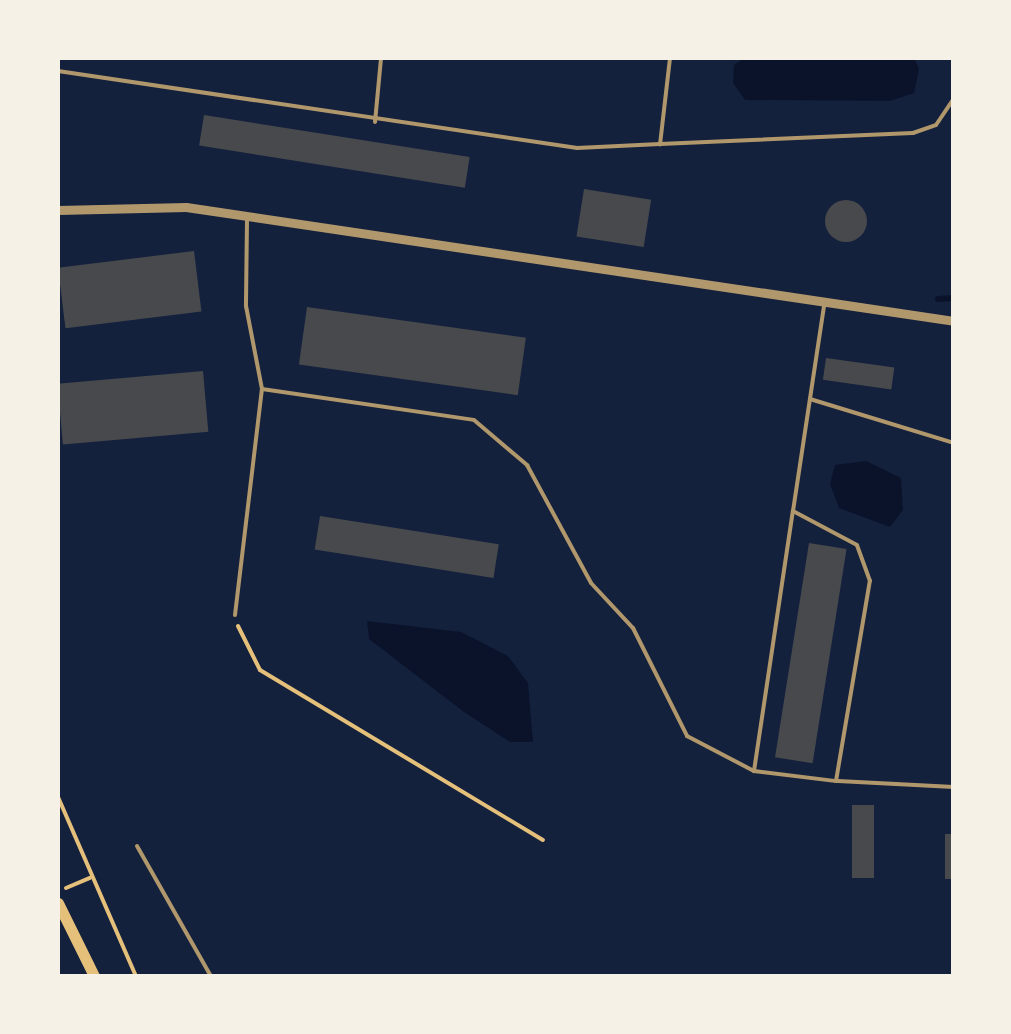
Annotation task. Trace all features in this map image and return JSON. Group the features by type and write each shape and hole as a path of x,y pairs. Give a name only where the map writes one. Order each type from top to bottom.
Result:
{"main road":[{"path":"58,903 61,920 94,976"}],"street":[{"path":"58,210 186,207 824,305 954,321"}],"lane":[{"path":"375,122 381,58"},
{"path":"660,144 670,58"},
{"path":"58,70 375,122 577,148 913,133 936,124 954,98"},
{"path":"235,616 262,390 246,306 247,215"},
{"path":"754,772 824,305"},
{"path":"262,390 474,420 527,466 590,583 633,628 687,736 754,772 954,787"},
{"path":"810,399 954,442"},
{"path":"794,511 858,545 870,581 836,781"},
{"path":"137,846 211,976"}],"path":[{"path":"235,616 243,647 260,670 543,840"},
{"path":"58,797 90,878 136,976"},
{"path":"58,892 90,878"}],"water":[{"path":"744,58 914,58 919,69 914,93 890,101 745,100 733,83 734,65"},
{"path":"866,461 901,478 903,510 890,527 839,508 830,484 835,465"},
{"path":"367,621 461,632 508,656 528,683 533,742 510,742 464,712 369,639"}],"building":[{"path":"204,115 470,157 465,188 199,146"},
{"path":"584,189 651,200 644,247 576,236"},
{"path":"846,200 861,206 867,221 861,236 846,242 831,236 825,221 831,206"},
{"path":"194,251 201,312 65,328 58,268"},
{"path":"307,307 526,338 518,395 299,364"},
{"path":"826,358 894,368 891,389 823,380"},
{"path":"203,371 208,432 63,444 58,384"},
{"path":"320,516 499,544 493,578 315,550"},
{"path":"809,543 847,549 813,763 775,757"},
{"path":"852,805 874,805 874,878 852,878"},
{"path":"945,834 954,834 954,879 945,879"}],"waterway":[{"path":"938,299 954,298"}]}
